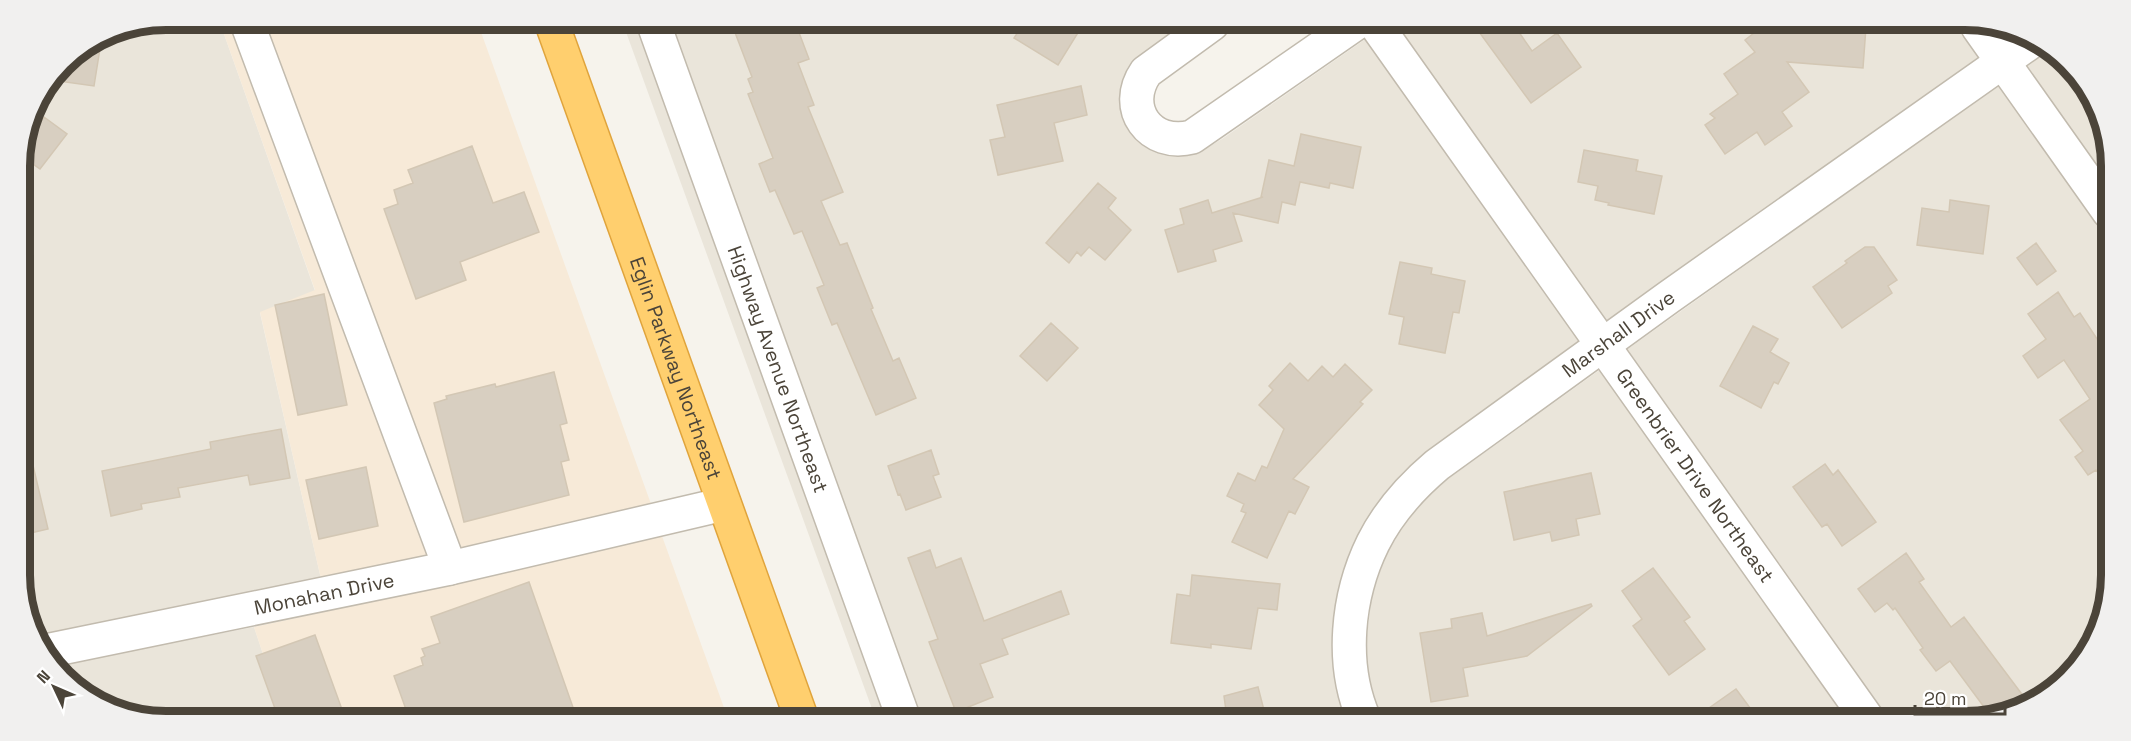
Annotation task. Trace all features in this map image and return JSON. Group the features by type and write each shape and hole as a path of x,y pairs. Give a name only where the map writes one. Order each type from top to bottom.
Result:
{"highway":[{"name":"Eglin Parkway Northeast","path":"554,30 799,711"}],"street":[{"path":"250,30 450,568"},
{"name":"Highway Avenue Northeast","path":"656,30 901,711"},
{"path":"1204,30 1146,72 1139,82 1136,105 1144,124 1161,137 1180,140 1192,137 1346,30"},
{"name":"Greenbrier Drive Northeast","path":"1380,30 1862,711"},
{"path":"1981,31 2101,201"},
{"name":"Marshall Drive","path":"1361,711 1353,686 1349,642 1356,588 1373,543 1394,509 1416,483 1437,465 2026,44"},
{"name":"Monahan Drive","path":"52,650 450,568 724,504"}],"shaded area":[{"path":"157,30 223,30 315,291 260,313 321,579 44,635 40,627 30,584 31,148 40,114 58,83 76,64 114,40"},
{"path":"223,30 480,30 651,504 444,553 321,579 260,312 315,290"},
{"path":"625,30 639,30 884,711 873,711"},
{"path":"672,30 1176,30 1132,62 1123,78 1120,101 1121,109 1135,137 1152,149 1180,156 1198,153 1222,139 1367,38 1580,340 1426,452 1403,472 1381,497 1357,536 1340,581 1333,641 1337,686 1345,711 917,711"},
{"path":"1399,30 1962,30 1980,56 1605,323"},
{"path":"2042,54 2073,83 2094,122 2101,157 2101,174 2025,67"},
{"path":"2000,84 2101,227 2101,575 2096,610 2083,643 2073,658 2055,677 2033,693 2009,704 1974,711 1880,711 1625,351"},
{"path":"1601,369 1843,711 1378,711 1369,686 1366,644 1372,595 1387,552 1408,520 1429,495"},
{"path":"662,536 725,711 282,711 254,627"},
{"path":"254,627 282,711 148,710 114,701 84,684 84,660"}],"building":[{"path":"734,30 798,30 809,59 798,63 814,105 808,107 843,192 821,201 840,245 847,243 893,361 899,358 916,398 876,415 837,323 832,325 817,288 824,285 802,231 794,234 775,190 770,192 759,164 773,158 748,94 753,92 748,79 752,77"},
{"path":"1019,30 1080,30 1058,65 1014,38"},
{"path":"1478,30 1517,30 1532,51 1557,33 1581,67 1531,103"},
{"path":"1758,30 1866,30 1863,68 1787,62 1809,92 1782,112 1792,126 1765,145 1757,132 1725,154 1705,125 1715,118 1710,114 1738,94 1724,74 1755,52 1745,40"},
{"path":"100,47 94,86 60,81 76,64"},
{"path":"1081,86 1087,115 1054,123 1063,161 998,175 990,140 1005,137 997,105"},
{"path":"44,117 67,134 40,169 30,162 36,129"},
{"path":"1301,134 1361,147 1353,188 1330,183 1329,188 1300,182 1295,205 1282,202 1278,223 1233,213 1242,241 1213,250 1216,261 1178,272 1165,230 1184,224 1180,209 1208,200 1212,213 1263,197 1261,197 1269,160 1294,166"},
{"path":"472,146 493,203 524,192 539,232 460,262 466,280 416,299 384,209 398,204 394,190 413,183 408,170"},
{"path":"1584,150 1638,160 1636,171 1662,176 1654,214 1608,205 1609,203 1595,200 1598,186 1578,182"},
{"path":"1098,183 1116,198 1108,208 1131,230 1105,260 1089,247 1081,256 1077,252 1069,263 1046,243"},
{"path":"1950,200 1989,206 1983,254 1917,245 1922,208 1949,212"},
{"path":"2036,243 2056,271 2037,285 2017,258"},
{"path":"1865,247 1874,247 1897,280 1888,286 1892,293 1842,328 1813,287"},
{"path":"1400,262 1432,268 1431,274 1465,281 1459,313 1453,312 1445,353 1399,344 1404,317 1389,314"},
{"path":"2058,292 2074,317 2080,313 2101,345 2101,476 2096,470 2088,475 2075,457 2083,451 2060,420 2090,399 2064,360 2038,378 2023,356 2046,339 2028,314"},
{"path":"324,294 347,405 298,415 275,305"},
{"path":"1051,323 1078,348 1047,381 1020,356"},
{"path":"1753,326 1778,339 1770,352 1789,363 1778,384 1774,382 1761,408 1720,386"},
{"path":"1290,363 1308,381 1322,366 1333,377 1345,364 1372,390 1360,402 1363,404 1293,479 1309,487 1295,514 1289,511 1267,558 1232,542 1246,513 1241,511 1244,504 1227,496 1238,473 1255,481 1262,466 1267,468 1284,429 1259,405 1273,390 1269,386"},
{"path":"554,372 567,423 560,425 569,460 561,462 569,495 464,522 434,403 447,399 446,396 495,384 496,387"},
{"path":"281,429 290,478 250,485 248,475 178,488 180,497 141,504 142,509 111,516 102,471 211,449 210,442"},
{"path":"931,450 939,474 933,476 941,497 906,510 888,466"},
{"path":"30,457 48,529 30,533"},
{"path":"1825,464 1833,475 1838,470 1876,522 1842,546 1827,524 1822,527 1793,487"},
{"path":"366,467 378,526 319,539 306,480"},
{"path":"1591,473 1600,514 1576,519 1579,535 1552,541 1550,532 1514,540 1504,492"},
{"path":"930,550 936,568 961,558 984,621 1061,591 1069,614 1002,639 1008,654 980,664 993,697 956,711 929,642 938,639 908,558"},
{"path":"1906,553 1924,579 1919,582 1951,627 1964,617 2024,697 2009,704 1986,709 1950,661 1936,671 1920,650 1923,648 1895,608 1893,610 1887,603 1875,612 1858,589"},
{"path":"1653,568 1690,617 1684,621 1705,649 1669,675 1633,626 1642,619 1622,591"},
{"path":"1192,575 1280,584 1277,610 1258,608 1251,649 1211,644 1211,648 1171,643 1177,594 1190,596"},
{"path":"529,582 574,711 407,711 394,676 423,665 421,658 425,656 422,649 440,643 431,617"},
{"path":"1591,604 1592,606 1527,656 1463,668 1468,696 1431,702 1420,633 1452,628 1451,619 1482,613 1487,636"},
{"path":"315,635 343,711 276,711 256,656"},
{"path":"1258,687 1264,711 1226,711 1224,696"},
{"path":"1736,689 1752,711 1705,711"}]}
